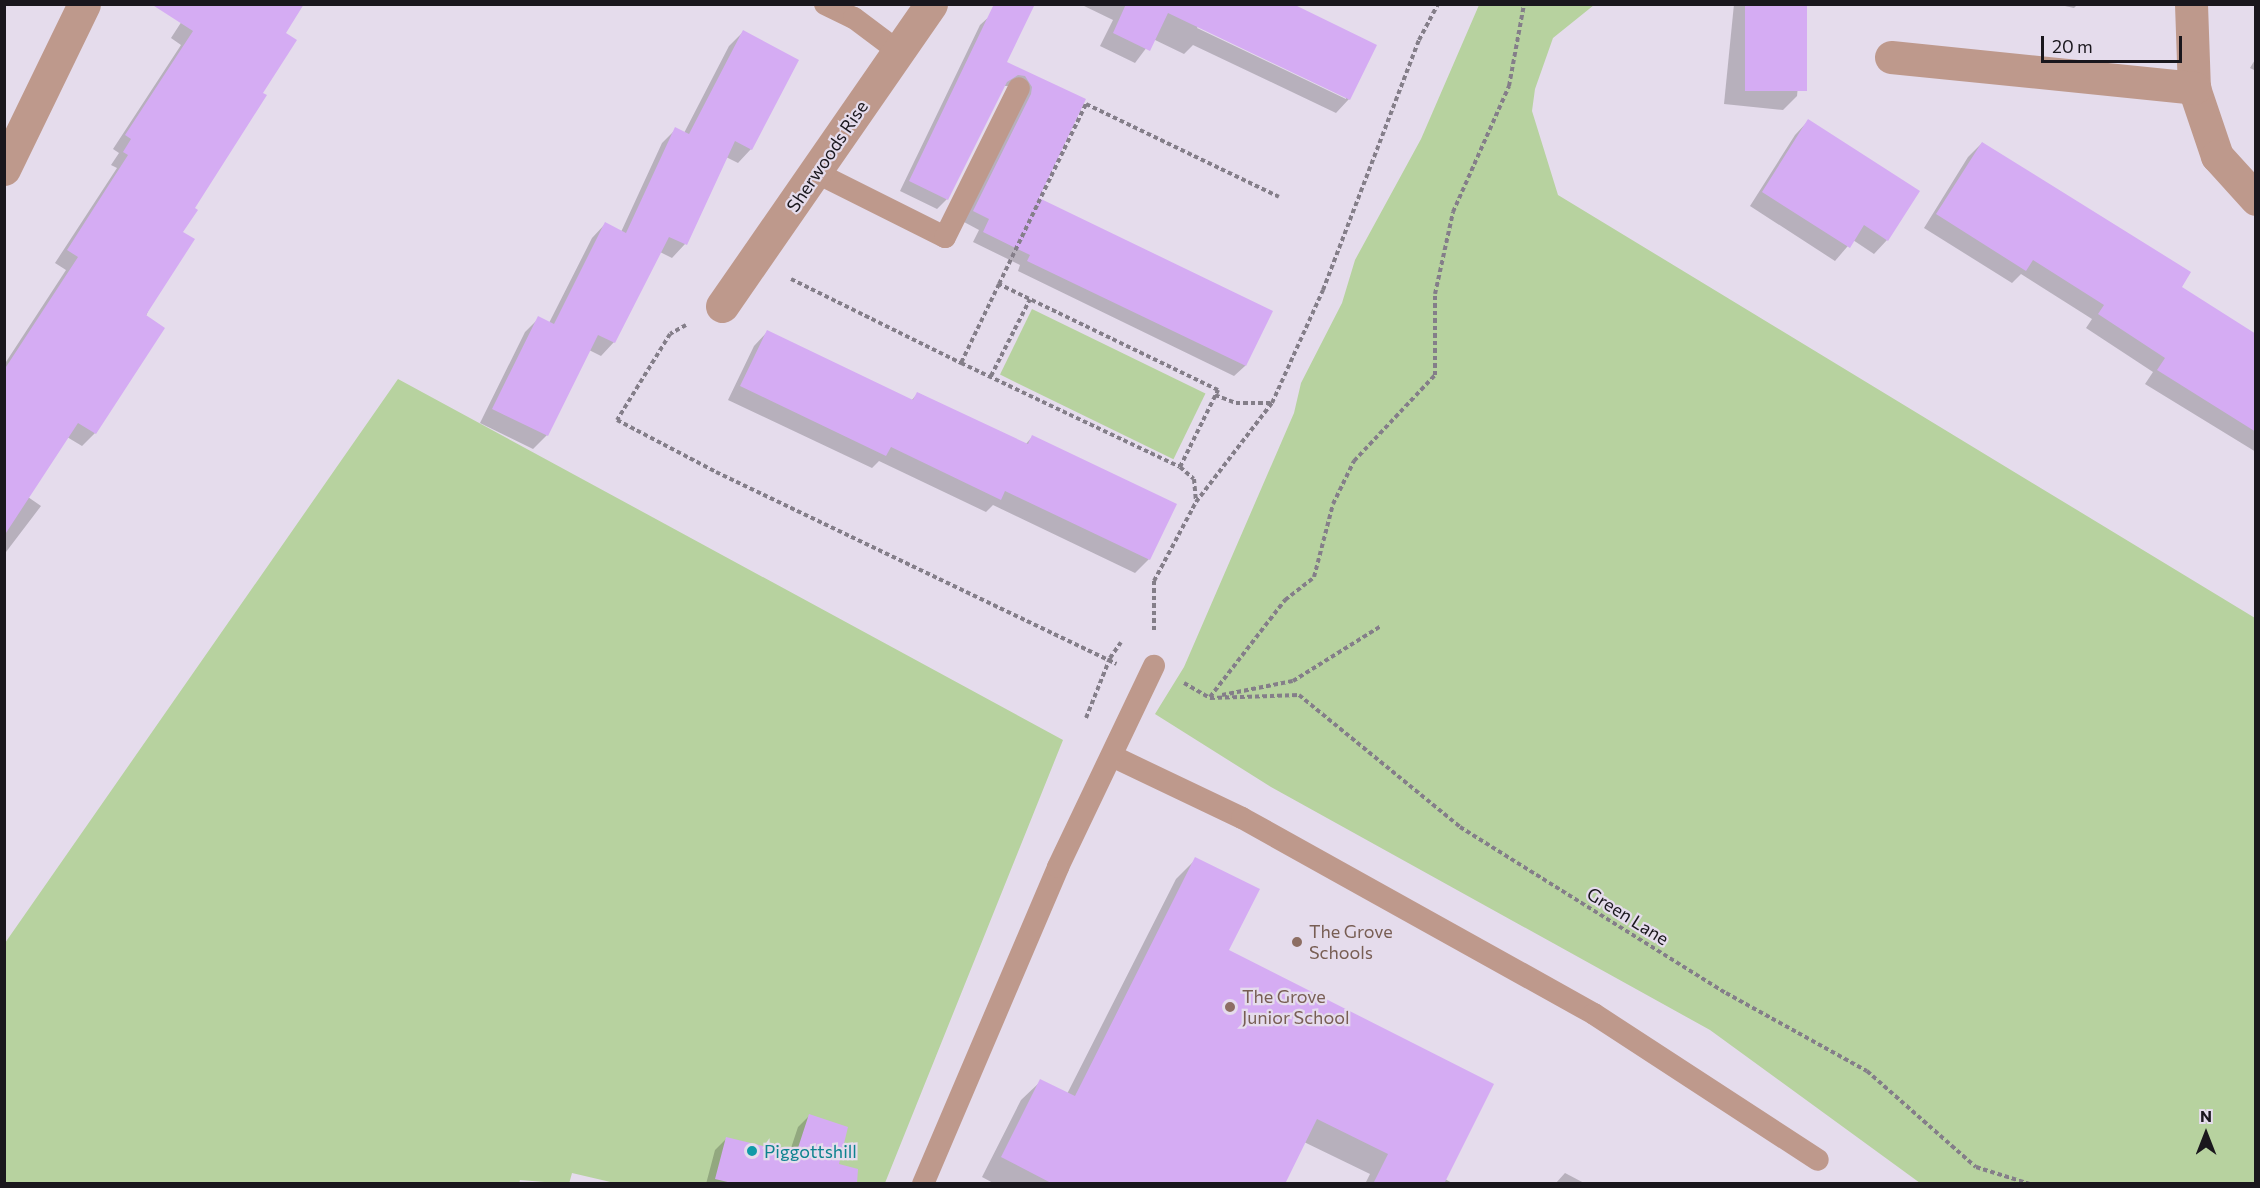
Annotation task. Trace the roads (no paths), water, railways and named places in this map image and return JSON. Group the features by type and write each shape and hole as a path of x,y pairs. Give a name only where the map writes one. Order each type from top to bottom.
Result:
{"street":[{"path":"4,170 84,4"},
{"name":"Sherwoods Rise","path":"722,306 817,173 931,4"},
{"path":"2191,4 2194,88 2217,156 2256,200"},
{"path":"1891,57 2194,88"}],"lane":[{"path":"825,4 854,18 898,51"},
{"path":"817,173 945,237 1018,88"},
{"path":"923,1184 1058,867 1154,666"},
{"path":"1112,756 1242,818 1594,1014 1818,1160"}],"place":[{"name":"The Grove Schools","path":"1297,942"},
{"name":"The Grove Junior School","path":"1230,1007"},
{"name":"Piggottshill","path":"752,1151"}]}
